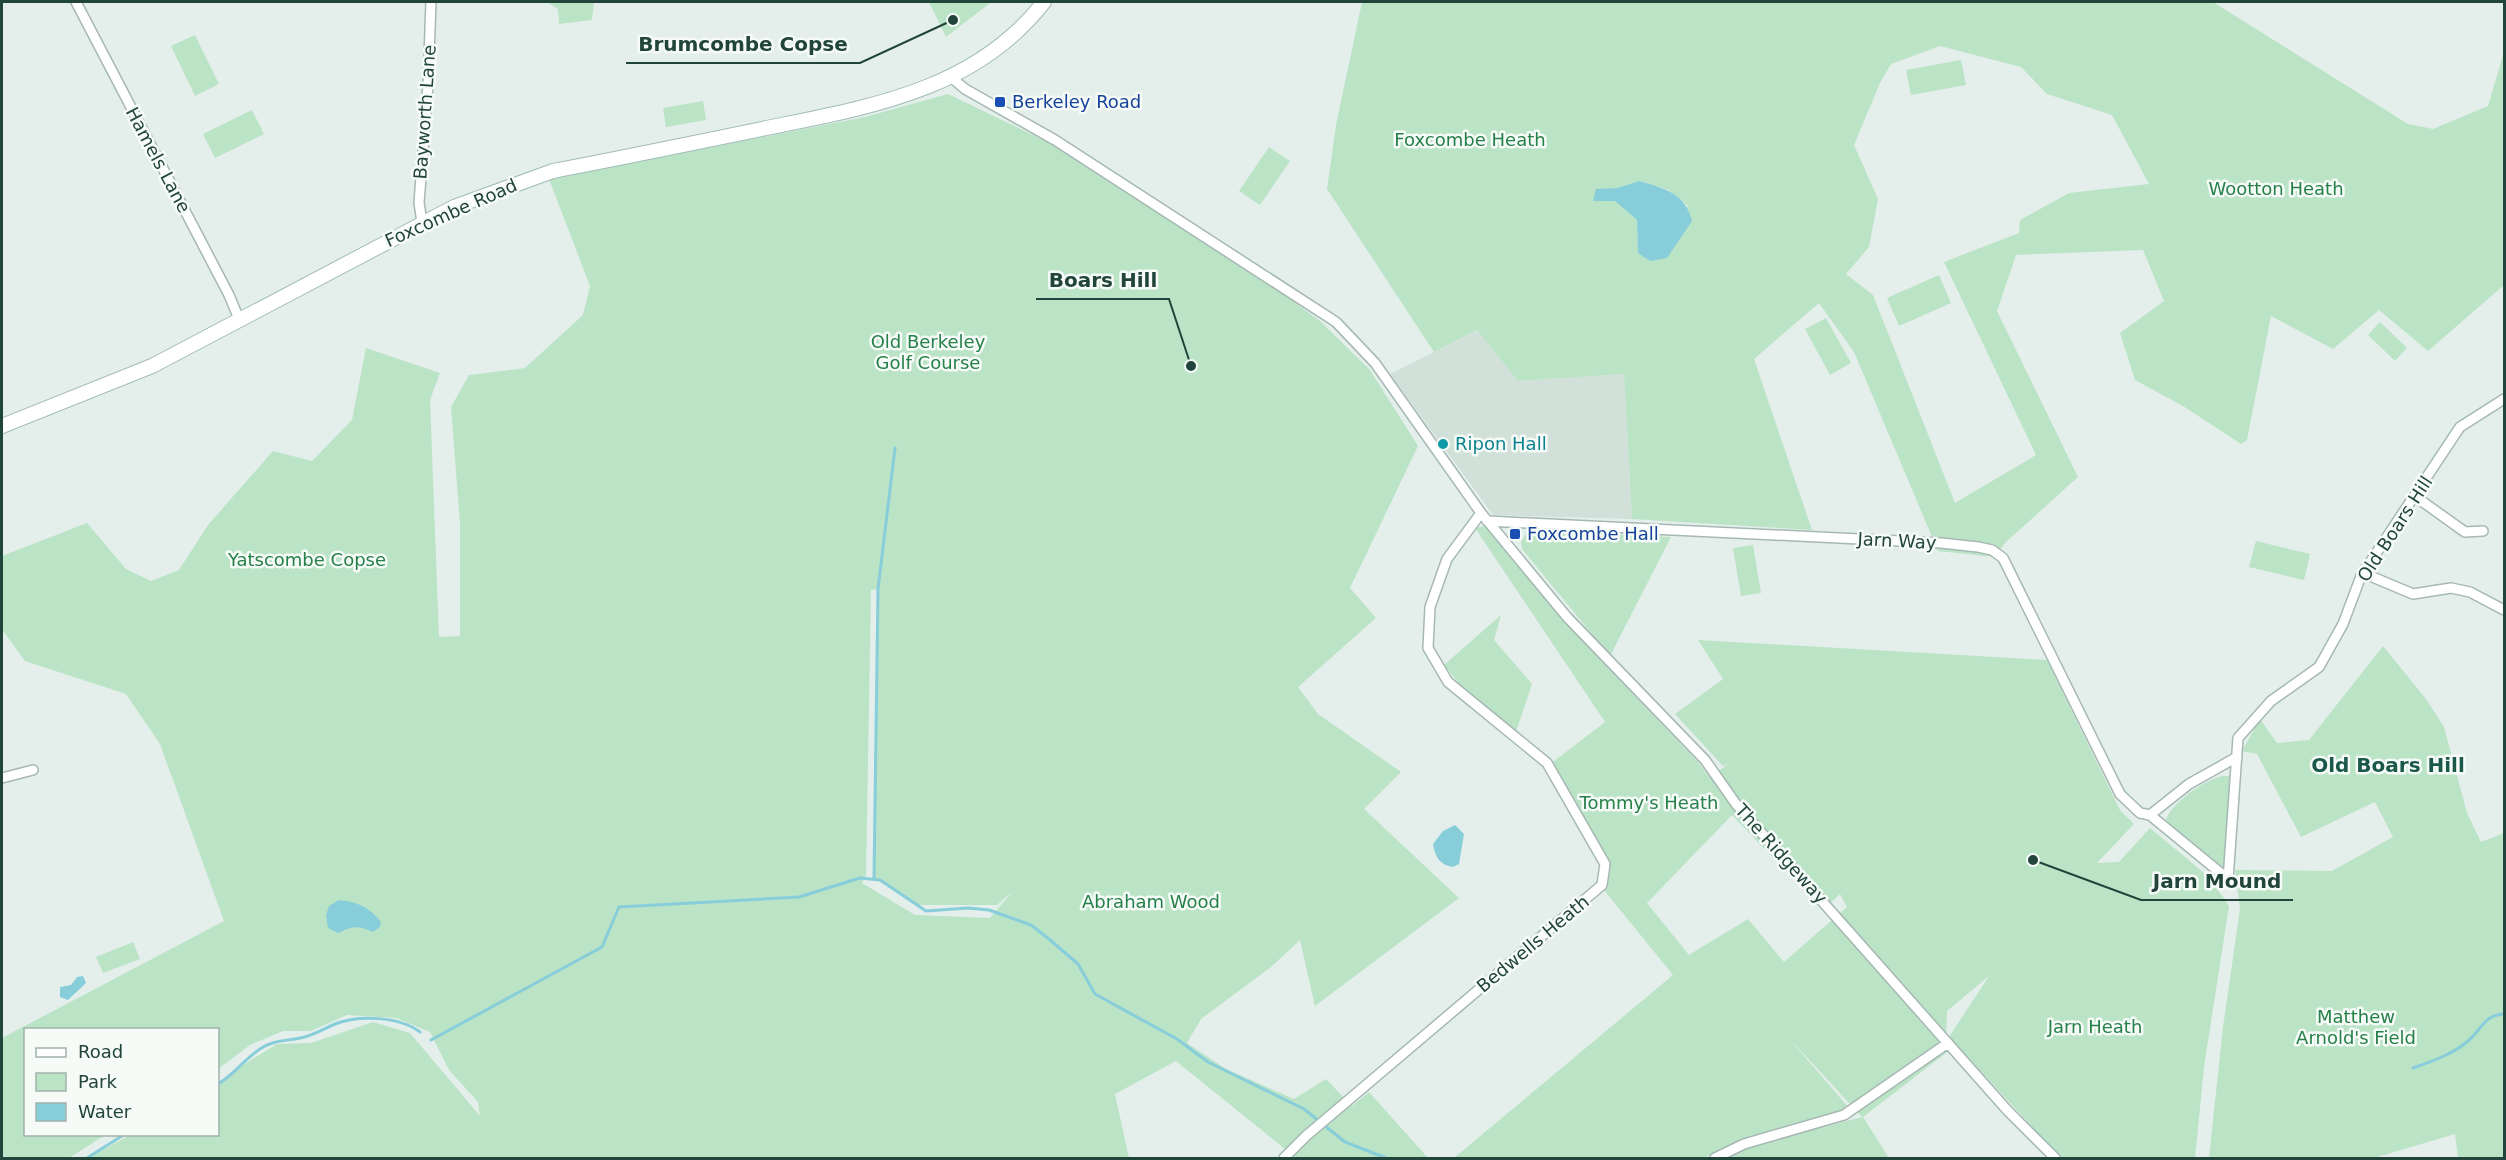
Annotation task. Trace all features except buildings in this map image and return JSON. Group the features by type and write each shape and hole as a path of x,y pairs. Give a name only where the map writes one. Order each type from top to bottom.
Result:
{"street":[{"name":"Hamels Lane","path":"76,2 239,319"},
{"name":"Bayworth Lane","path":"422,222 419,203 428,85 431,2"},
{"name":"Foxcombe Road","path":"2,426 152,366 422,222 496,190 553,171 845,113 919,92 952,78 994,50 1044,2"},
{"path":"952,78 965,89 1055,140 1335,322 1375,363 1484,517"},
{"name":"Old Boars Hill","path":"2231,882 2238,738 2262,710 2319,667 2343,624 2363,573 2416,497 2460,427 2505,399"},
{"path":"2416,497 2465,532 2483,531"},
{"name":"Jarn Way","path":"1484,517 1941,543 1992,550 2003,558 2120,794 2140,813 2150,815 2231,882"},
{"name":"The Ridgeway","path":"1484,517 1567,617 1705,760 1736,804 1948,1043 2055,1158"},
{"name":"Bedwells Heath","path":"1284,1158 1306,1136 1602,885 1605,864 1547,763 1448,682 1428,648 1430,607 1447,559 1484,517"},
{"path":"2363,573 2413,594 2451,588 2470,592 2505,610"},
{"path":"2150,815 2189,784 2237,757"},
{"path":"2,778 33,770"},
{"path":"1715,1158 1744,1144 1844,1115 1948,1043"}],"shaded area":[{"path":"1478,330 1518,381 1624,374 1632,519 1493,515 1390,374"}],"green space":[{"path":"547,2 594,2 592,20 559,24 558,9"},
{"path":"929,2 989,2 990,3 946,37"},
{"path":"1362,2 2213,2 2408,124 2433,129 2488,106 2504,52 2504,285 2428,351 2379,310 2333,349 2271,316 2247,440 2241,444 2183,406 2135,380 2120,333 2164,301 2143,250 2016,255 1997,311 2078,477 2006,542 1994,557 1938,551 1854,352 1819,303 1754,359 1812,530 1632,519 1624,374 1518,381 1477,330 1434,352 1327,189 1336,125","holes":["1940,46 2021,67 2047,94 2112,115 2149,184 2069,193 2020,220 2019,233 1944,262 2036,455 1955,503 1873,295 1846,274 1869,247 1878,199 1854,145 1880,83 1891,64","1641,181 1669,190 1688,206 1638,253 1637,220 1615,201 1596,190 1617,188"]},
{"path":"195,35 219,84 195,96 171,46"},
{"path":"1961,60 1966,85 1911,95 1906,70"},
{"path":"948,94 1052,144 1256,274 1320,321 1370,370 1418,446 1350,588 1376,618 1298,687 1318,714 1401,772 1364,809 1459,898 1315,1006 1300,940 1271,967 1201,1019 1187,1043 1226,1069 1294,1099 1326,1079 1352,1106 1369,1092 1428,1158 1296,1158 1176,1061 1115,1094 1129,1158 88,1158 128,1136 219,1136 219,1085 235,1070 277,1044 311,1043 373,1022 410,1033 480,1116 478,1102 449,1070 430,1032 396,1018 347,1015 311,1031 283,1031 250,1045 219,1068 219,1028 24,1028 24,1136 103,1136 69,1158 2,1158 2,1038 224,921 160,744 126,694 25,661 2,629 2,556 87,523 126,569 151,581 179,570 208,525 273,451 312,461 352,420 366,348 440,373 430,400 439,637 460,636 460,523 451,407 469,375 525,368 583,315 590,286 549,179 865,117","holes":["878,589 874,878 917,905 997,905 1012,892 990,918 915,915 862,883 866,875 871,590"]},
{"path":"703,101 706,120 666,127 663,108"},
{"path":"252,110 264,134 215,158 203,134"},
{"path":"1269,147 1290,161 1260,205 1239,191"},
{"path":"1939,275 1951,303 1899,326 1887,298"},
{"path":"1826,318 1851,363 1830,375 1805,329"},
{"path":"2380,322 2407,348 2395,361 2368,335"},
{"path":"1485,526 1566,624 1697,761 1710,778 1729,763 1723,766 1675,714 1723,679 1698,640 2047,660 2120,810 2134,824 2097,863 2119,862 2150,828 2209,877 2229,906 2204,1067 2195,1158 2061,1158 1949,1037 1989,976 1947,1011 1946,1053 1863,1117 1889,1158 1725,1158 1745,1148 1862,1117 1788,1037 1849,1108 1841,1113 1747,1138 1704,1158 1454,1158 1673,975 1604,890 1610,868 1608,859 1553,762 1605,722 1475,528","holes":["1732,815 1823,910 1840,894 1847,907 1784,962 1748,919 1689,955 1647,903"]},
{"path":"1556,531 1671,537 1610,656 1522,549 1521,542 1527,532"},
{"path":"2256,541 2310,554 2304,580 2249,567"},
{"path":"1753,545 1761,593 1741,596 1733,548"},
{"path":"1501,615 1494,640 1532,684 1516,732 1465,691 1444,665"},
{"name":"Matthew Arnold's Field","path":"2383,646 2426,699 2444,727 2467,813 2481,842 2504,833 2504,1158 2458,1158 2455,1134 2374,1158 2209,1158 2223,1027 2240,909 2235,870 2332,871 2393,837 2375,802 2301,837 2257,754 2242,751 2260,719 2277,743 2309,740"},
{"path":"2222,776 2231,776 2232,780 2224,865 2218,869 2166,820 2169,813 2182,799 2207,782"},
{"path":"133,942 140,959 103,973 96,957"}],"water":[{"path":"1640,181 1673,194 1685,204 1689,212 1692,221 1667,258 1650,261 1638,253 1637,220 1615,201 1593,201 1596,189 1617,188"},
{"path":"1455,825 1464,834 1459,864 1453,867 1439,860 1433,844 1443,831"},
{"path":"339,900 352,902 367,909 381,922 380,927 373,932 355,927 338,933 328,928 326,915 329,906"},
{"path":"83,976 86,983 68,1000 60,997 60,987 71,985 77,977"}],"waterway":[{"path":"874,878 878,589 895,448"},
{"path":"431,1040 602,947 619,907 799,897 860,878 880,880 926,911 968,908 989,910 1031,925 1078,964 1095,994 1177,1039 1208,1062 1304,1109 1345,1142 1386,1158"},
{"path":"2413,1068 2456,1050 2488,1020 2504,1014"},
{"path":"219,1083 265,1046 309,1036 344,1021 366,1018 390,1020 420,1032"},
{"path":"87,1158 122,1136"}],"place":[{"name":"Brumcombe Copse","path":"953,20"},
{"name":"Berkeley Road","path":"1000,102"},
{"name":"Boars Hill","path":"1191,366"},
{"name":"Ripon Hall","path":"1443,444"},
{"name":"Foxcombe Hall","path":"1515,534"},
{"name":"Jarn Mound","path":"2033,860"}],"district":[{"name":"Old Boars Hill","path":"2388,765"}],"park label":[{"name":"Foxcombe Heath","path":"1470,140"},
{"name":"Wootton Heath","path":"2276,189"},
{"name":"Old Berkeley Golf Course","path":"928,352"},
{"name":"Yatscombe Copse","path":"307,560"},
{"name":"Tommy's Heath","path":"1649,803"},
{"name":"Abraham Wood","path":"1151,902"},
{"name":"Jarn Heath","path":"2095,1027"}]}
